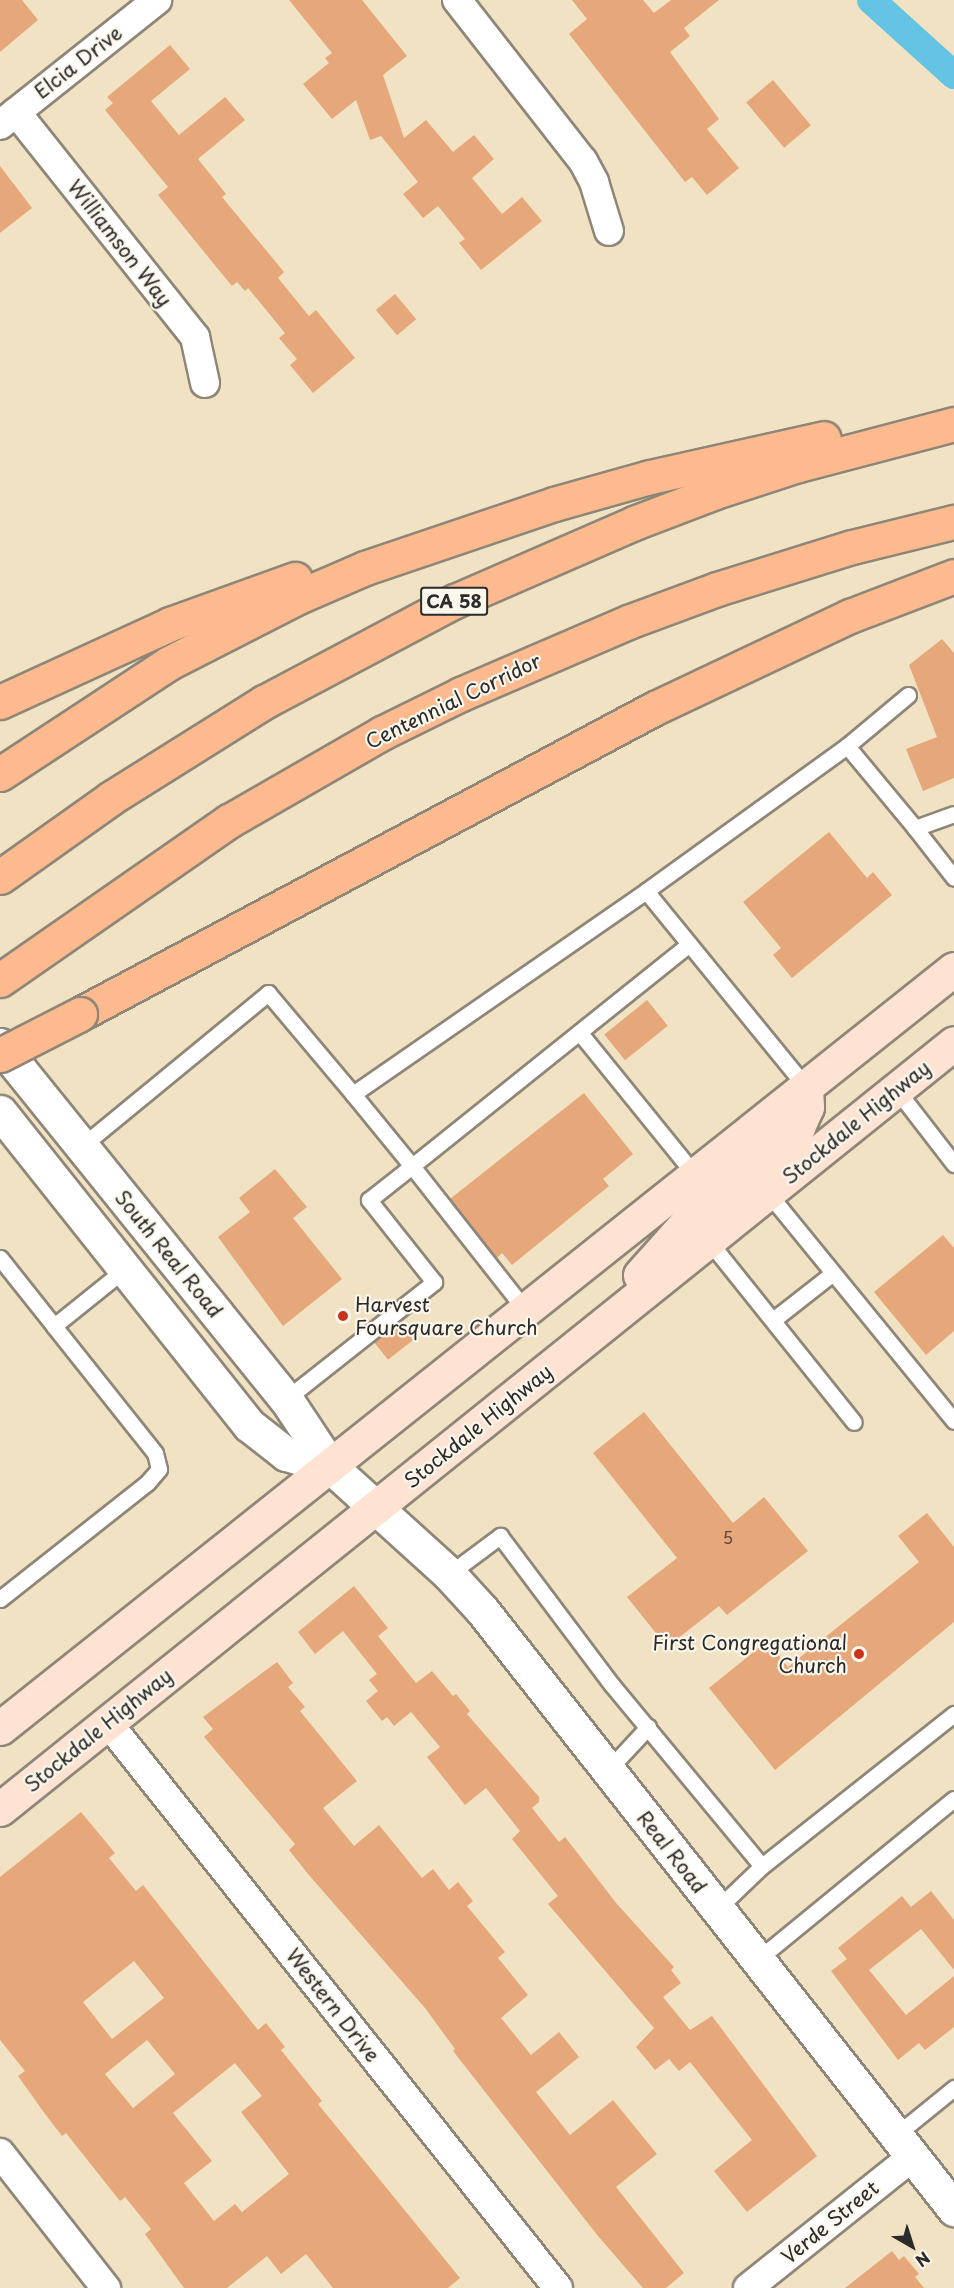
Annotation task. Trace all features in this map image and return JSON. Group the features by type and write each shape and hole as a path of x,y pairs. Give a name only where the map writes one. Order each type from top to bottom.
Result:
{"highway":[{"path":"0,702 102,653 241,597 650,477 749,453 954,416"},
{"name":"CA 58","path":"0,877 111,798 264,702 455,601 634,523 715,492 798,465 954,424"},
{"name":"Centennial Corridor","path":"13,970 229,820 382,733 461,694 618,626 717,589 852,547 954,522"},
{"path":"0,774 107,701 233,628 365,568 458,534"},
{"path":"0,1055 655,708 850,616 954,576"}],"main road":[{"path":"0,1728 331,1467 954,969"},
{"name":"Stockdale Highway","path":"0,1809 954,1043"},
{"path":"601,1327 690,1219 798,1127 807,1107 806,1087"}],"street":[{"name":"Elcia Drive","path":"8,118 157,0"},
{"path":"457,0 583,160 594,182 609,231"},
{"name":"Williamson Way","path":"8,118 195,337 205,383"},
{"name":"South Real Road","path":"0,1045 286,1399 331,1467 375,1509"},
{"name":"South Real Road","path":"0,1112 249,1425 286,1454 331,1467"},
{"name":"Real Road","path":"375,1509 448,1574 482,1610 904,2146 950,2198"},
{"name":"Western Drive","path":"108,1723 558,2288"},
{"name":"Verde Street","path":"748,2288 904,2146"},
{"path":"0,2153 106,2288"}],"lane":[{"path":"352,1094 646,891 847,746 908,694"},
{"path":"847,746 954,878"},
{"path":"915,828 954,814"},
{"path":"646,891 806,1087"},
{"path":"286,1399 434,1282 369,1200 689,944"},
{"path":"82,1146 268,993 412,1166 526,1311"},
{"path":"580,1033 695,1175"},
{"path":"896,1089 954,1164"},
{"path":"768,1193 954,1422"},
{"path":"708,1240 854,1422"},
{"path":"0,1258 155,1453 159,1469 147,1483 0,1599"},
{"path":"54,1326 125,1269"},
{"path":"772,1320 833,1273"},
{"path":"448,1574 500,1536 648,1727 762,1866"},
{"path":"717,1909 762,1866 954,1714"},
{"path":"608,1770 648,1727"},
{"path":"757,1959 954,1799"},
{"path":"904,2146 954,2088"}],"building":[{"path":"0,0 22,0 38,20 0,52"},
{"path":"289,0 362,0 407,56 383,75 404,138 426,120 453,152 474,135 494,159 472,178 502,214 522,197 542,221 481,270 459,243 465,239 438,206 423,218 403,194 418,182 381,136 370,140 356,100 332,119 303,84 329,63 325,58 332,53"},
{"path":"572,0 643,0 654,13 671,0 719,0 684,28 690,36 670,52 719,119 707,129 739,168 707,195 692,177 685,182 569,34 587,19"},
{"path":"170,45 190,69 151,101 179,135 225,97 245,120 198,159 226,194 222,197 284,272 278,278 309,316 316,310 355,358 313,393 290,365 297,359 279,338 285,333 248,288 245,291 237,282 232,286 158,195 168,187 105,110 113,103 107,97"},
{"path":"773,80 811,125 784,148 746,102"},
{"path":"0,166 32,208 0,233"},
{"path":"395,294 416,319 397,335 376,310"},
{"path":"942,639 954,653 954,778 923,791 906,749 937,737 909,665"},
{"path":"829,832 867,878 873,872 892,895 792,978 773,955 781,948 743,902"},
{"path":"647,1000 668,1026 625,1060 604,1035"},
{"path":"584,1093 633,1154 603,1179 609,1186 512,1265 502,1253 497,1258 450,1199"},
{"path":"275,1169 307,1207 293,1218 342,1279 283,1326 218,1237 250,1212 239,1198"},
{"path":"943,1235 954,1248 954,1331 926,1355 874,1292"},
{"path":"399,1322 413,1340 388,1360 374,1342"},
{"name":"First Congregational Church","path":"644,1412 733,1523 764,1497 808,1551 727,1615 719,1606 667,1647 627,1597 677,1558 593,1453"},
{"name":"First Congregational Church","path":"927,1513 954,1547 954,1622 775,1770 709,1688 767,1641 788,1667 919,1562 898,1536"},
{"path":"354,1586 388,1628 378,1636 416,1683 432,1671 453,1696 456,1694 470,1711 467,1714 539,1797 539,1802 532,1808 559,1842 565,1837 617,1904 674,1967 671,1970 681,1983 663,1997 690,2030 712,2016 817,2156 747,2212 714,2171 752,2140 690,2062 679,2071 669,2059 655,2070 636,2047 654,2028 548,1904 558,1896 512,1839 520,1831 486,1788 465,1805 427,1757 440,1747 411,1712 394,1726 387,1717 382,1721 366,1701 378,1691 369,1680 377,1674 343,1631 315,1654 298,1632"},
{"path":"277,1662 293,1683 288,1687 305,1707 300,1711 357,1781 323,1808 354,1846 379,1825 422,1878 433,1869 449,1890 458,1882 473,1901 467,1906 505,1952 498,1958 528,1995 501,2018 531,2055 559,2032 579,2057 536,2092 570,2135 613,2100 657,2154 616,2187 684,2273 666,2288 643,2288 598,2236 453,2051 455,2049 425,2008 308,1874 289,1850 295,1844 204,1737 213,1729 203,1717"},
{"path":"81,1812 115,1853 109,1858 136,1891 143,1885 258,2030 266,2023 285,2047 281,2050 322,2101 318,2104 460,2278 448,2288 333,2288 306,2254 281,2274 267,2256 227,2288 184,2288 145,2234 151,2229 125,2197 120,2201 66,2133 62,2136 18,2076 25,2071 0,2040 0,1877","holes":["134,1961 164,1998 112,2039 83,2002","147,2040 175,2074 133,2108 105,2074","235,2063 262,2096 241,2112 289,2174 242,2212 235,2204 214,2221 184,2183 212,2161 173,2113"]},
{"path":"931,1891 954,1920 954,1970 921,1929 869,1970 906,2015 954,1976 954,2027 925,2050 919,2043 898,2060 831,1971 847,1959 838,1948 902,1896 911,1907"},
{"path":"892,2251 899,2260 904,2256 919,2274 915,2277 924,2288 845,2288"}],"waterway":[{"path":"871,0 954,75"}],"place":[{"name":"Harvest Foursquare Church","path":"343,1316"},
{"name":"First Congregational Church","path":"859,1654"}]}
